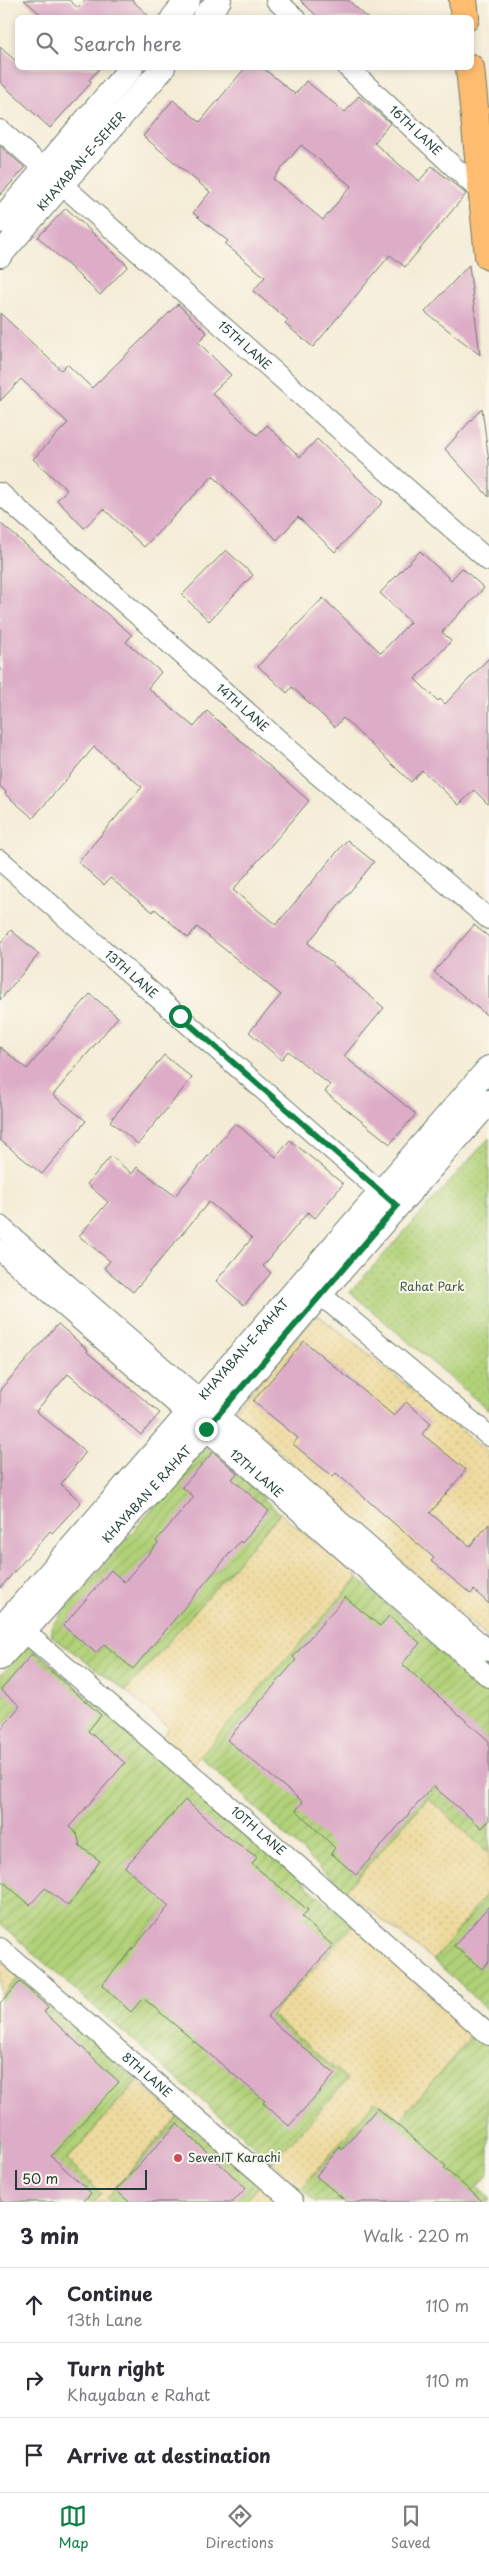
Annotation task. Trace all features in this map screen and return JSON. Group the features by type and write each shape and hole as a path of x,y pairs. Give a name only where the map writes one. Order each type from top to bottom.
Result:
{"main road":[{"path":"463,0 465,15"},
{"path":"470,70 489,256"}],"street":[{"path":"176,15 188,0"},
{"path":"206,15 219,0"},
{"path":"276,0 292,15"},
{"name":"KHAYABAN-E-SEHER","path":"0,255 130,70"},
{"name":"KHAYABAN-E-SEHER","path":"0,221 54,177 161,70"},
{"name":"16TH LANE","path":"350,70 483,194"},
{"name":"15TH LANE","path":"0,130 489,561"},
{"name":"14TH LANE","path":"0,493 309,767 489,918"},
{"name":"13TH LANE","path":"0,860 389,1199"},
{"name":"KHAYABAN-E-RAHAT","path":"203,1415 389,1199 489,1068"},
{"name":"KHAYABAN E RAHAT","path":"0,1658 6,1629 203,1415 320,1294 389,1199 489,1102"},
{"name":"12TH LANE","path":"0,1226 489,1678"},
{"name":"12TH LANE","path":"0,1250 489,1652"},
{"path":"320,1294 489,1436"},
{"name":"10TH LANE","path":"6,1629 279,1849 489,2035"},
{"name":"8TH LANE","path":"0,1948 293,2202"}],"sand":[{"path":"317,1314 427,1401 489,1454 489,1639 234,1411"},
{"path":"280,1513 358,1578 192,1766 161,1739 169,1728 126,1691"},
{"path":"428,1798 489,1853 489,1891 434,1960 345,1891"},
{"path":"353,1926 473,2034 401,2119 375,2101 301,2189 272,2162 348,2080 270,2015"},
{"path":"0,1959 19,1977 0,1997"},
{"path":"137,2081 178,2117 106,2198 110,2202 94,2202 101,2193 67,2160"},
{"path":"261,2183 281,2202 244,2202"}],"green space":[{"name":"Rahat Park","path":"489,1138 489,1411 350,1292"},
{"path":"206,1447 280,1513 126,1691 51,1636 53,1624"},
{"path":"358,1578 489,1694 489,1853 428,1798 345,1891 200,1756"},
{"path":"27,1644 353,1926 271,2015 348,2080 272,2162 0,1924 0,1677"},
{"path":"489,1891 489,2012 434,1960"},
{"path":"19,1977 137,2080 67,2160 101,2193 94,2202 0,2202 0,1997"},
{"path":"473,2034 489,2048 489,2173 478,2187 489,2197 489,2202 315,2202 301,2189 375,2101 401,2119"},
{"path":"178,2117 261,2183 244,2202 110,2202 106,2198"}],"building":[{"path":"24,0 69,0 78,8 86,0 132,0 148,15 42,15"},
{"path":"300,0 348,0 365,15 316,15"},
{"path":"0,47 15,60 15,70 98,70 89,80 92,82 50,128 0,82"},
{"path":"243,70 265,70 295,94 306,81 345,112 359,96 390,123 374,143 419,181 432,166 466,194 405,267 390,255 313,347 285,324 288,320 253,291 265,277 225,244 228,241 193,213 210,192 143,136 173,100 200,122","holes":["301,145 351,186 323,220 273,179"]},
{"path":"0,146 25,168 0,195"},
{"path":"66,208 128,266 100,295 38,237"},
{"path":"469,265 480,355 425,312"},
{"path":"178,304 207,333 198,342 231,375 212,393 257,435 267,425 300,457 317,439 383,502 335,552 298,517 277,540 213,476 144,547 104,509 84,528 57,500 67,490 33,459 68,423 21,379 0,401 0,313 61,370 67,364 92,388"},
{"path":"482,408 489,462 489,497 445,449"},
{"path":"0,523 132,635 126,642 161,672 148,688 194,727 207,711 309,801 233,890 276,925 347,840 374,862 308,943 384,1008 344,1056 416,1114 390,1144 325,1092 330,1085 288,1051 281,1060 249,1032 281,995 197,927 188,938 155,909 153,912 110,878 104,885 78,862 142,787 94,747 33,818 5,794 6,792 0,786"},
{"path":"226,550 253,575 209,621 182,595"},
{"path":"420,551 451,580 462,568 484,588 442,632 451,641 415,679 438,701 440,699 445,704 489,658 489,805 474,790 459,805 422,770 411,782 343,718 335,727 292,687 287,693 258,666 323,598 381,653 410,622 380,593"},
{"path":"474,925 489,937 489,1017 434,972"},
{"path":"11,930 39,954 0,1000 0,944"},
{"path":"90,994 118,1017 53,1095 86,1121 42,1174 0,1140 0,1047 27,1069"},
{"path":"164,1055 192,1078 138,1144 110,1121"},
{"path":"235,1123 276,1157 290,1140 343,1184 315,1218 308,1212 263,1266 271,1273 244,1305 216,1281 252,1238 209,1202 133,1292 104,1268 110,1261 79,1236 108,1202 87,1184 111,1156 132,1174 137,1167 175,1196"},
{"path":"58,1324 88,1350 87,1352 160,1413 141,1435 68,1374 36,1411 86,1452 61,1484 81,1502 52,1533 50,1531 0,1588 0,1390"},
{"path":"304,1341 394,1416 406,1402 431,1423 422,1434 466,1470 430,1513 470,1546 489,1524 489,1604 474,1590 471,1594 431,1561 434,1558 336,1473 333,1477 293,1444 298,1438 253,1401"},
{"path":"213,1452 237,1473 232,1479 269,1511 242,1543 240,1541 133,1669 104,1644 96,1653 63,1626 111,1570 124,1582 158,1543 156,1541 194,1497 182,1487"},
{"path":"345,1597 380,1626 389,1616 420,1643 402,1664 489,1741 489,1821 482,1828 433,1786 356,1875 331,1853 335,1848 296,1810 303,1802 227,1740 296,1660 293,1657"},
{"path":"32,1654 101,1715 88,1731 125,1763 69,1827 77,1834 80,1846 100,1861 68,1906 45,1888 30,1905 0,1879 0,1730 20,1706 1,1690"},
{"path":"185,1800 225,1835 257,1857 252,1864 308,1910 302,1917 333,1946 267,2017 335,2074 289,2126 263,2103 265,2101 143,1998 131,2012 102,1985 169,1906 125,1867"},
{"path":"489,1906 489,1961 482,1969 454,1946"},
{"path":"20,1982 48,2007 44,2012 119,2082 51,2156 91,2193 83,2202 0,2202 0,2004"},
{"path":"377,2108 446,2166 444,2168 483,2202 347,2202 316,2176 340,2147 342,2150"},
{"path":"177,2124 246,2188 233,2202 129,2202 116,2190"}],"place":[{"name":"SevenIT Karachi","path":"178,2158"}],"route":[{"path":"180,1016 397,1206 206,1429"}]}
